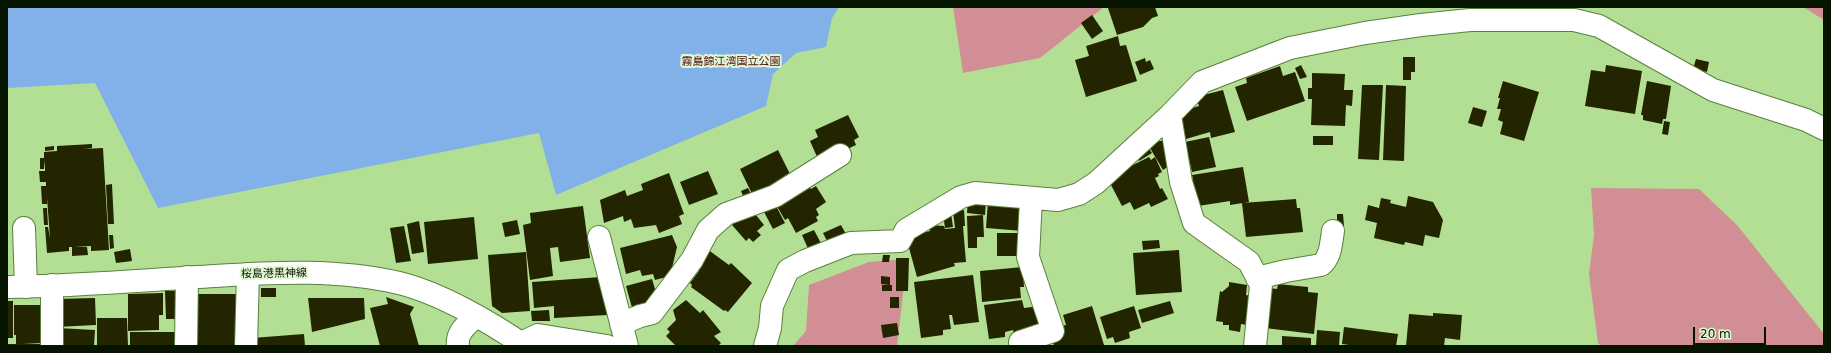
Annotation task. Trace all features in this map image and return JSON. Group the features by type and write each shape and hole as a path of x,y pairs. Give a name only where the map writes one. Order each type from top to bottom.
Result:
{"street":[{"path":"765,346 788,270 805,261 851,243 900,241 906,230 961,197 975,192 1031,199 1058,200 1080,194 1096,183 1170,115 1202,82 1290,48 1365,33 1428,24 1470,20 1574,20 1599,26 1713,90 1806,120 1824,130"},
{"path":"1170,115 1181,182 1194,222 1249,262 1260,284 1255,346"},
{"path":"621,324 652,313 692,260 708,230 726,214 775,196 840,155"},
{"path":"1020,346 1020,342 1029,338 1054,331 1028,257 1031,199"},
{"path":"16,287 24,228"},
{"path":"1257,278 1320,265 1328,256 1333,231"},
{"path":"599,237 627,346"},
{"name":"桜島港黒神線","path":"16,287 248,274 313,273 364,277 399,283 434,296 476,316 523,344"},
{"path":"246,346 248,274"},
{"path":"186,346 187,277"},
{"path":"52,285 52,346"},
{"path":"749,346 777,307"},
{"path":"772,346 778,330 777,307"},
{"path":"458,346 457,338 459,334 476,316"},
{"path":"523,344 538,335 607,346"}],"shaded area":[{"path":"953,7 1104,7 1040,58 963,73"},
{"path":"1803,7 1824,7 1824,20"},
{"path":"1591,188 1699,189 1737,225 1824,334 1824,346 1601,346 1598,343 1589,274 1594,235"},
{"path":"907,259 897,346 793,346 806,331 809,285 869,262"}],"water":[{"path":"7,7 839,7 832,18 826,47 796,53 773,74 766,106 556,195 539,133 158,208 95,83 7,88"}],"building":[{"path":"1155,7 1158,16 1152,18 1143,27 1117,35 1108,8"},
{"path":"1505,7 1516,7 1516,16 1505,16"},
{"path":"1092,15 1103,31 1092,39 1081,23"},
{"path":"1118,36 1120,46 1126,45 1137,81 1086,97 1075,60 1089,56 1086,46"},
{"path":"1403,57 1415,57 1415,72 1411,72 1411,80 1403,80"},
{"path":"1145,58 1146,62 1150,60 1154,69 1140,75 1135,62"},
{"path":"1696,59 1709,62 1707,72 1693,69"},
{"path":"1301,65 1307,77 1300,79 1295,68"},
{"path":"1606,65 1642,71 1635,114 1585,106 1591,70 1605,72"},
{"path":"1280,66 1283,76 1295,72 1305,101 1247,121 1235,87 1247,83 1246,78"},
{"path":"1312,73 1345,74 1344,90 1353,90 1352,106 1346,105 1345,126 1311,125 1312,99 1308,99 1308,88 1312,88"},
{"path":"1503,81 1539,92 1524,141 1500,134 1503,122 1498,120 1501,109 1497,109 1500,98 1498,98"},
{"path":"1647,81 1671,86 1666,119 1663,119 1662,124 1643,120 1643,115 1641,115"},
{"path":"1362,85 1383,85 1379,160 1358,159"},
{"path":"1386,85 1406,86 1404,161 1383,160"},
{"path":"1223,90 1235,132 1211,138 1210,132 1186,139 1178,112 1199,106 1196,97"},
{"path":"1473,107 1487,111 1482,127 1468,123"},
{"path":"848,115 859,137 854,140 856,145 828,158 818,159 810,141 818,137 815,130"},
{"path":"1664,121 1670,122 1668,135 1662,134"},
{"path":"1313,136 1333,136 1333,145 1313,145"},
{"path":"1209,137 1216,167 1192,172 1185,142"},
{"path":"1167,140 1172,164 1163,170 1147,143"},
{"path":"92,144 92,148 83,149 103,148 109,250 91,251 91,246 75,247 87,247 88,255 72,256 72,247 69,247 69,251 47,253 45,227 48,227 50,238 47,198 47,204 42,204 41,186 46,186 46,182 40,182 39,171 45,171 45,160 44,169 40,169 40,158 44,158 44,152 57,151 57,146"},
{"path":"54,146 54,150 45,151 45,147"},
{"path":"1147,146 1152,153 1139,161 1135,154"},
{"path":"778,150 791,176 755,200 740,169"},
{"path":"1149,157 1151,160 1155,157 1162,172 1155,178 1160,189 1162,188 1168,199 1151,207 1149,203 1134,210 1130,202 1122,206 1110,183 1119,178 1115,172 1125,169"},
{"path":"1243,167 1249,202 1230,205 1230,201 1198,206 1192,175"},
{"path":"708,171 718,194 689,205 680,182"},
{"path":"669,173 684,214 679,216 682,224 659,233 656,225 634,228 631,219 624,222 623,216 604,223 600,200 625,190 627,196 643,190 641,184"},
{"path":"112,184 114,224 108,224 106,185"},
{"path":"809,186 811,189 816,186 826,202 816,209 819,215 816,217 818,221 796,233 788,218 785,220 775,203"},
{"path":"748,188 754,200 746,203 741,191"},
{"path":"1408,196 1433,202 1443,220 1439,238 1425,235 1423,246 1405,242 1404,245 1374,238 1377,223 1365,220 1368,205 1379,208 1381,198 1391,200 1390,203 1406,207"},
{"path":"968,199 986,201 985,215 967,213"},
{"path":"1296,199 1297,208 1300,208 1303,232 1246,237 1242,203"},
{"path":"988,201 1026,205 1023,231 986,228"},
{"path":"775,204 785,223 773,229 763,210"},
{"path":"583,206 590,258 560,262 558,247 550,248 553,276 530,280 523,225 531,223 530,213"},
{"path":"43,208 47,208 48,225 44,225"},
{"path":"752,210 764,225 757,231 761,235 753,242 749,238 746,241 732,225"},
{"path":"964,210 965,226 963,226 966,262 954,263 955,266 917,277 906,237 930,231 929,225 944,226 945,229 955,228 953,211"},
{"path":"951,213 953,227 945,228 943,214"},
{"path":"1337,214 1343,214 1344,226 1337,227"},
{"path":"983,215 984,237 977,237 977,248 968,248 967,216"},
{"path":"474,217 478,259 428,264 424,222"},
{"path":"517,220 520,234 505,237 502,223"},
{"path":"419,221 424,252 412,254 407,224"},
{"path":"841,225 847,236 829,245 823,233"},
{"path":"404,226 411,261 396,263 390,228"},
{"path":"814,230 823,247 810,253 802,235"},
{"path":"997,233 1021,233 1022,256 997,256"},
{"path":"109,235 113,235 114,248 110,249"},
{"path":"672,235 677,247 672,268 674,275 655,280 653,274 642,276 640,270 626,274 620,248"},
{"path":"1159,240 1160,248 1143,250 1142,241"},
{"path":"130,249 132,261 116,263 114,252"},
{"path":"707,249 729,265 731,263 752,283 728,312 725,310 724,311 691,287 692,285 690,283 699,271 693,266"},
{"path":"1179,250 1182,292 1136,295 1133,253"},
{"path":"526,252 530,311 502,313 492,306 488,255"},
{"path":"883,255 890,255 889,262 882,262"},
{"path":"896,258 909,258 908,291 896,291"},
{"path":"1023,267 1024,287 1020,287 1021,298 982,302 980,271"},
{"path":"973,275 979,322 954,325 952,315 949,315 951,329 943,330 943,335 921,338 914,282"},
{"path":"881,276 890,277 890,285 881,284"},
{"path":"601,277 603,298 606,298 607,315 554,318 554,306 534,308 532,282"},
{"path":"652,279 658,299 634,315 626,286"},
{"path":"1229,282 1247,285 1246,295 1251,296 1247,325 1241,324 1240,332 1229,330 1229,325 1223,325 1223,322 1216,321 1220,291 1222,292 1229,286"},
{"path":"1278,284 1308,287 1308,292 1318,293 1314,334 1265,328 1270,288 1277,289"},
{"path":"882,285 892,285 892,291 882,291"},
{"path":"261,288 276,288 276,297 261,297"},
{"path":"165,291 182,291 184,319 166,319"},
{"path":"163,293 163,315 159,315 159,330 128,331 128,294"},
{"path":"191,294 240,294 239,346 191,346"},
{"path":"386,297 414,307 410,314 419,346 380,346 370,308 388,304"},
{"path":"890,297 899,297 899,308 890,308"},
{"path":"95,298 96,325 56,327 55,299"},
{"path":"308,298 364,298 365,319 312,332"},
{"path":"686,300 700,313 703,310 721,332 714,336 721,343 718,346 671,346 675,345 666,336 670,332 667,329 676,320 673,310"},
{"path":"1022,300 1024,308 1040,306 1044,331 1014,335 1013,330 1005,332 1005,337 989,339 984,305"},
{"path":"7,301 13,301 13,338 7,338"},
{"path":"1170,301 1174,313 1142,323 1138,310"},
{"path":"14,305 50,305 43,343 23,344 51,344 51,346 7,346 7,344 16,344 16,335 14,335"},
{"path":"1092,306 1104,345 1054,346 1052,338 1064,334 1061,326 1066,325 1063,315"},
{"path":"1134,306 1141,328 1129,332 1130,338 1115,343 1113,337 1107,339 1100,317"},
{"path":"549,310 550,321 532,321 531,311"},
{"path":"1433,313 1462,315 1460,340 1445,338 1444,346 1406,346 1409,314 1433,316"},
{"path":"97,318 127,318 128,346 97,346"},
{"path":"897,323 899,335 883,338 881,325"},
{"path":"1344,327 1398,334 1396,346 1356,346 1342,344"},
{"path":"57,328 95,330 94,346 56,346"},
{"path":"1317,330 1340,332 1339,346 1316,346"},
{"path":"130,332 179,332 179,346 130,346"},
{"path":"304,334 305,346 253,346 252,338"},
{"path":"1282,336 1311,338 1311,346 1282,346"}],"park label":[{"name":"霧島錦江湾国立公園","path":"731,62"}]}
